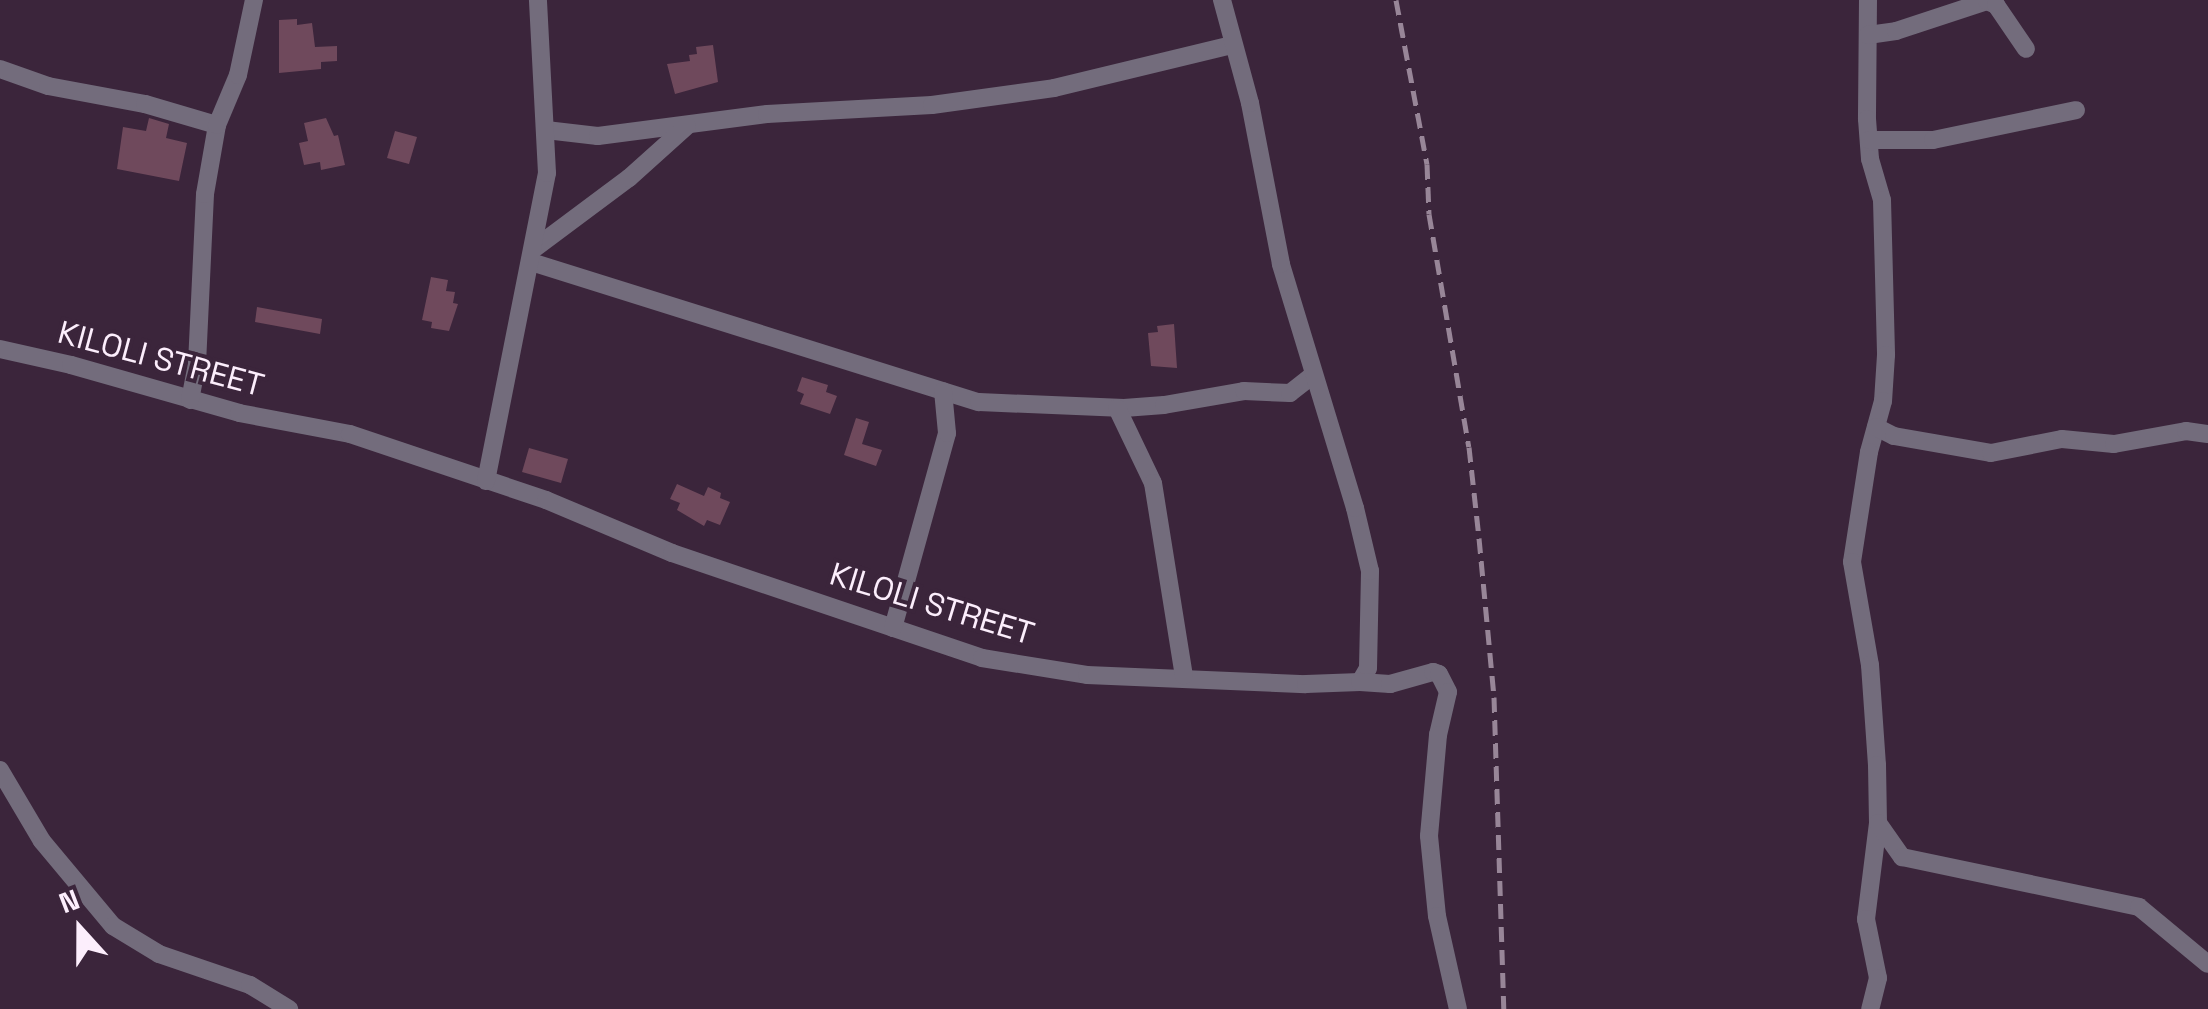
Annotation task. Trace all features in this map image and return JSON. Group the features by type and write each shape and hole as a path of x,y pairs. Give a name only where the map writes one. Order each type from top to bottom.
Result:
{"street":[{"path":"190,400 197,364 205,194 217,125 238,75 254,0"},
{"path":"486,481 548,174 538,0"},
{"path":"1222,0 1252,113 1281,264 1356,508 1371,577 1368,668 1360,682"},
{"path":"1868,0 1868,140 1882,200 1886,290 1884,386 1852,562 1870,666 1878,823 1867,892 1866,919 1878,978 1870,1009"},
{"path":"1868,35 1896,31 1987,1 1996,6 2026,49"},
{"path":"546,130 578,137 767,114 904,109 1016,94 1232,46"},
{"path":"0,69 48,86 145,104 217,125"},
{"path":"1868,140 1933,140 2076,110"},
{"path":"533,255 687,126"},
{"path":"533,255 942,391 1004,405 1117,408 1258,390 1290,393 1313,375"},
{"name":"KILOLI STREET","path":"0,349 71,364 190,400 350,434 546,500 672,554 1023,667 1103,676 1184,676 1306,684 1390,684 1433,672 1439,674 1448,692 1438,735 1429,836 1437,916 1458,1009"},
{"path":"894,628 947,432 942,391"},
{"path":"1117,408 1153,483 1184,676"},
{"path":"1876,428 1894,436 1991,453 2062,439 2114,444 2186,431 2208,434"},
{"path":"0,770 42,841 113,926 159,954 250,985 289,1009"},
{"path":"1878,823 1902,857 2139,907 2208,964"}],"building":[{"path":"297,19 297,25 312,23 315,47 337,46 337,61 321,62 321,69 279,73 279,20"},
{"path":"713,45 718,82 675,94 667,64 690,61 689,55 697,54 696,47"},
{"path":"149,118 169,124 166,138 187,143 179,181 117,169 123,127 146,131"},
{"path":"326,118 334,136 338,135 345,165 321,170 320,162 304,165 299,143 308,141 304,123"},
{"path":"395,131 417,137 409,164 387,158"},
{"path":"431,277 448,280 446,291 455,292 453,303 458,304 449,331 431,328 432,322 422,320"},
{"path":"257,307 322,319 320,334 255,322"},
{"path":"1174,324 1177,368 1151,366 1148,333 1158,332 1157,326"},
{"path":"802,377 828,385 826,392 837,396 830,414 800,404 804,394 797,391"},
{"path":"856,418 869,422 862,444 882,450 876,466 844,455"},
{"path":"529,448 568,459 561,483 522,472"},
{"path":"677,484 704,496 708,487 721,493 720,498 730,502 720,525 707,520 704,526 677,510 680,503 670,499"}],"railway":[{"path":"1396,0 1427,164 1429,214 1469,447 1479,538 1494,697 1504,1009"}]}
